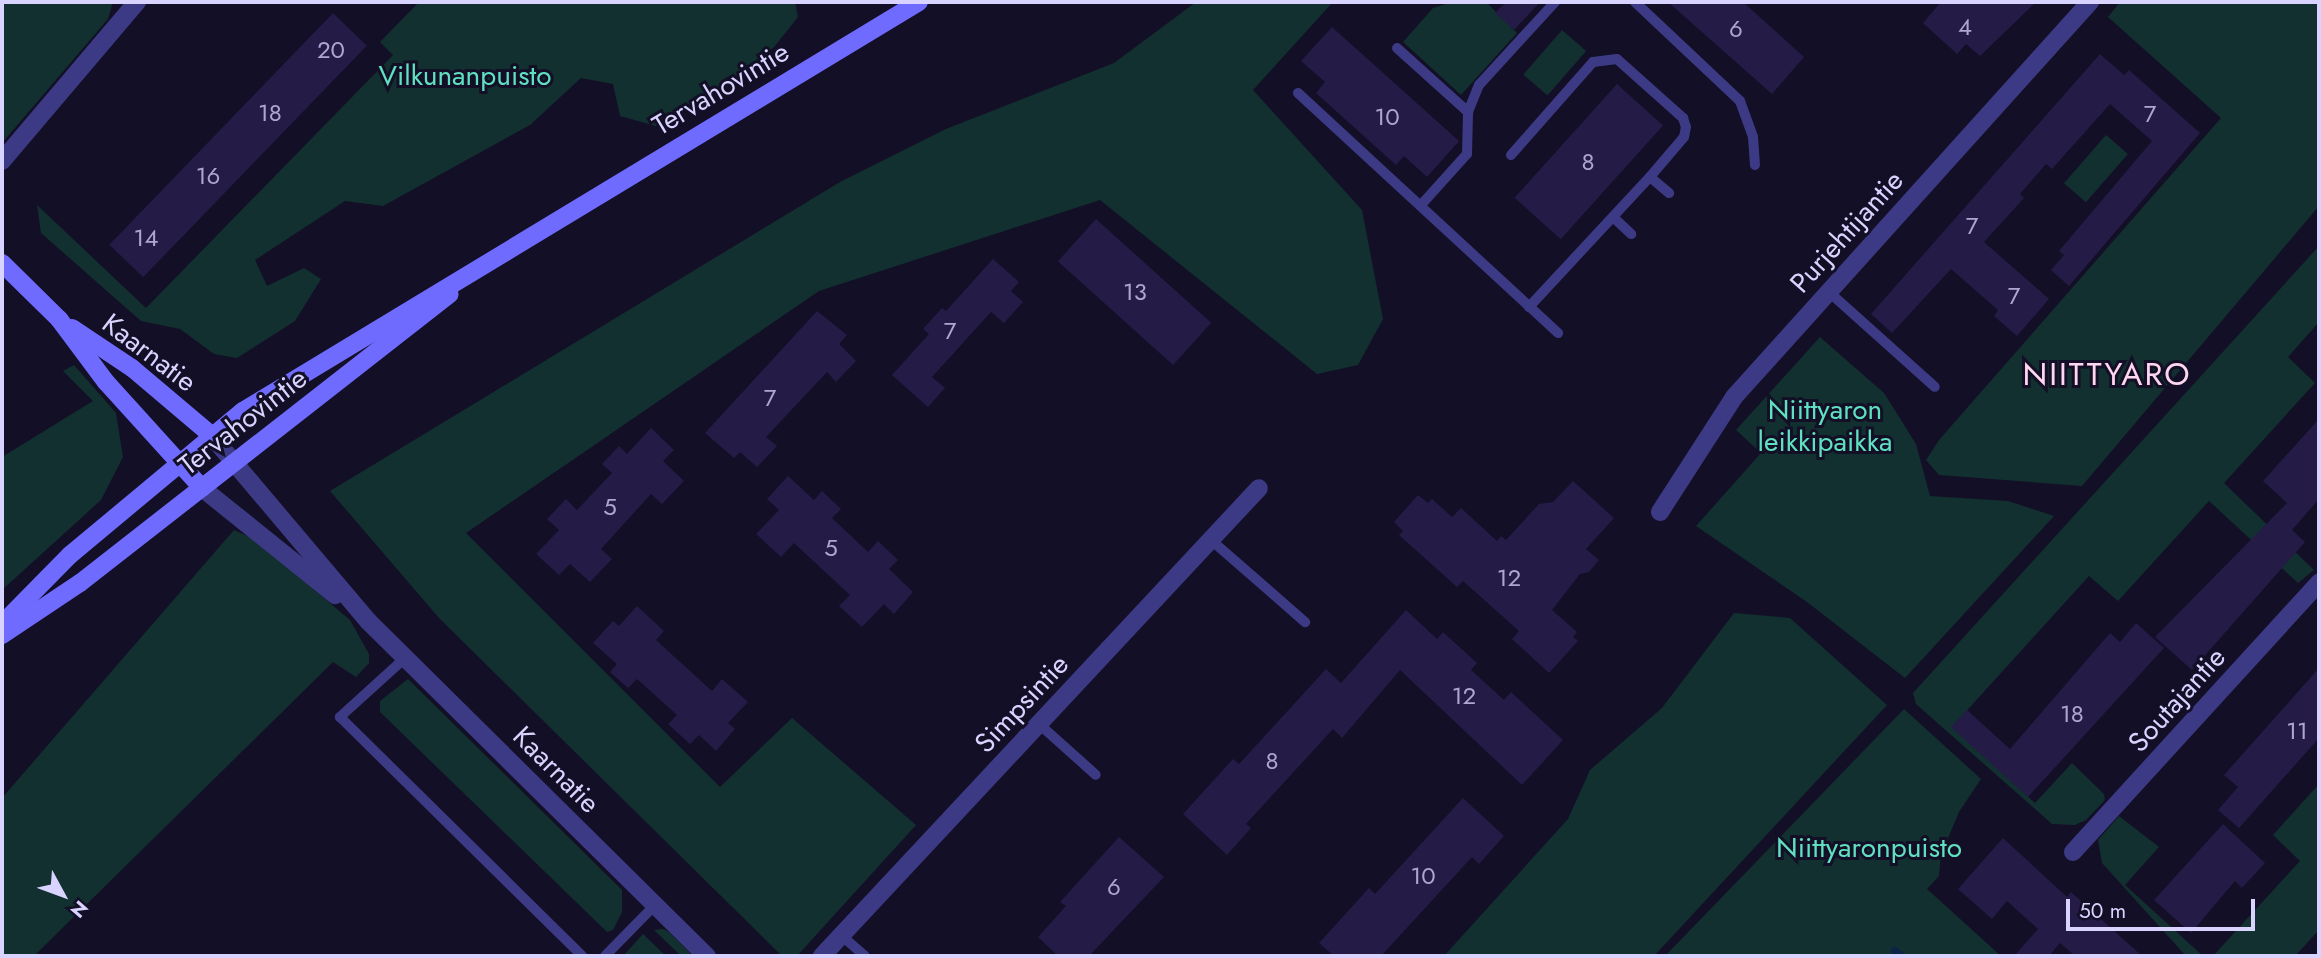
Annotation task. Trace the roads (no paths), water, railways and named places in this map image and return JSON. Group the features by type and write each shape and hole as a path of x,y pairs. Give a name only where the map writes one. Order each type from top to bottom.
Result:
{"main road":[{"name":"Tervahovintie","path":"2,624 70,555 210,434 335,352 919,2"},
{"name":"Tervahovintie","path":"2,636 80,583 514,246"},
{"name":"Kaarnatie","path":"2,263 59,319 177,462 202,488"},
{"name":"Kaarnatie","path":"59,319 132,368 210,434"}],"street":[{"path":"2,162 137,2"},
{"name":"Purjehtijantie","path":"1660,512 1734,397 2090,2"},
{"name":"Kaarnatie","path":"210,434 368,621 707,956"},
{"name":"Kaarnatie","path":"202,488 368,621"},
{"name":"Simpsintie","path":"822,956 1259,488"},
{"name":"Soutajantie","path":"2073,852 2319,583"}],"lane":[{"path":"1421,205 1466,154 1468,112 1479,85 1555,2"},
{"path":"1635,2 1740,101 1753,137 1755,165"},
{"path":"1397,48 1468,112"},
{"path":"1511,155 1593,62 1617,59 1683,118 1686,127 1684,137 1650,177 1529,307"},
{"path":"1298,93 1421,205 1426,215 1558,332"},
{"path":"1650,177 1669,193"},
{"path":"1612,217 1631,234"},
{"path":"1829,292 1935,387"},
{"path":"1211,540 1305,622"},
{"path":"405,658 340,717 582,956"},
{"path":"1039,724 1096,775"},
{"path":"605,956 655,905"},
{"path":"842,936 865,956"}],"waterway":[{"path":"1895,951 1901,956"}],"district":[{"name":"NIITTYARO","path":"2107,374"}],"park label":[{"name":"Vilkunanpuisto","path":"465,76"},
{"name":"Niittyaron leikkipaikka","path":"1825,426"},
{"name":"Niittyaronpuisto","path":"1869,848"}]}
